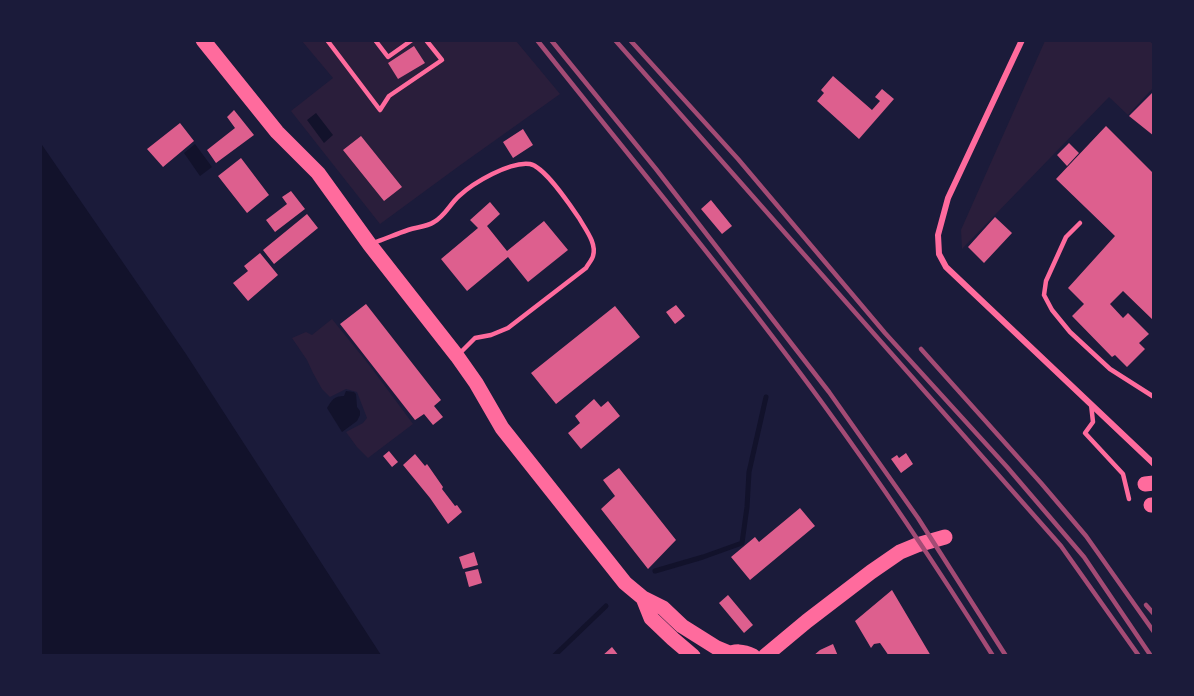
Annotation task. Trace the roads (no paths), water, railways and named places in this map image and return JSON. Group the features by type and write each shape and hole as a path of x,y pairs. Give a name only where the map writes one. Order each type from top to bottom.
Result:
{"main road":[{"path":"202,40 276,132 318,173 370,245 457,356 476,383 502,428 626,583 643,598 663,608 682,626 727,654 745,652 753,656"},
{"path":"765,656 871,572 900,552 945,537"},
{"path":"643,598 651,618 693,656"}],"street":[{"path":"1022,40 948,198 938,235 939,254 946,267 1154,464"}],"lane":[{"path":"327,40 380,110 389,96 442,60 426,40"},
{"path":"375,40 388,57 412,40"},
{"path":"370,245 410,229 436,222 459,196 486,176 510,166 530,164 561,193 588,232 594,246 593,256 586,268 508,328 475,338 457,356"},
{"path":"1080,223 1066,237 1046,281 1044,295 1052,310 1070,332 1110,369 1154,397"},
{"path":"1091,404 1093,422 1085,433 1123,474 1129,500"}],"waterway":[{"path":"655,571 742,543 749,472 766,397"},
{"path":"554,656 606,606"}],"railway":[{"path":"537,40 789,358 910,528 993,656"},
{"path":"551,40 656,169 829,392 918,518 1006,656"},
{"path":"615,40 1061,546 1139,656"},
{"path":"630,40 738,159 885,333 1007,467 1084,557 1151,656"},
{"path":"921,349 1086,536 1154,632"},
{"path":"1146,605 1154,614"}]}
